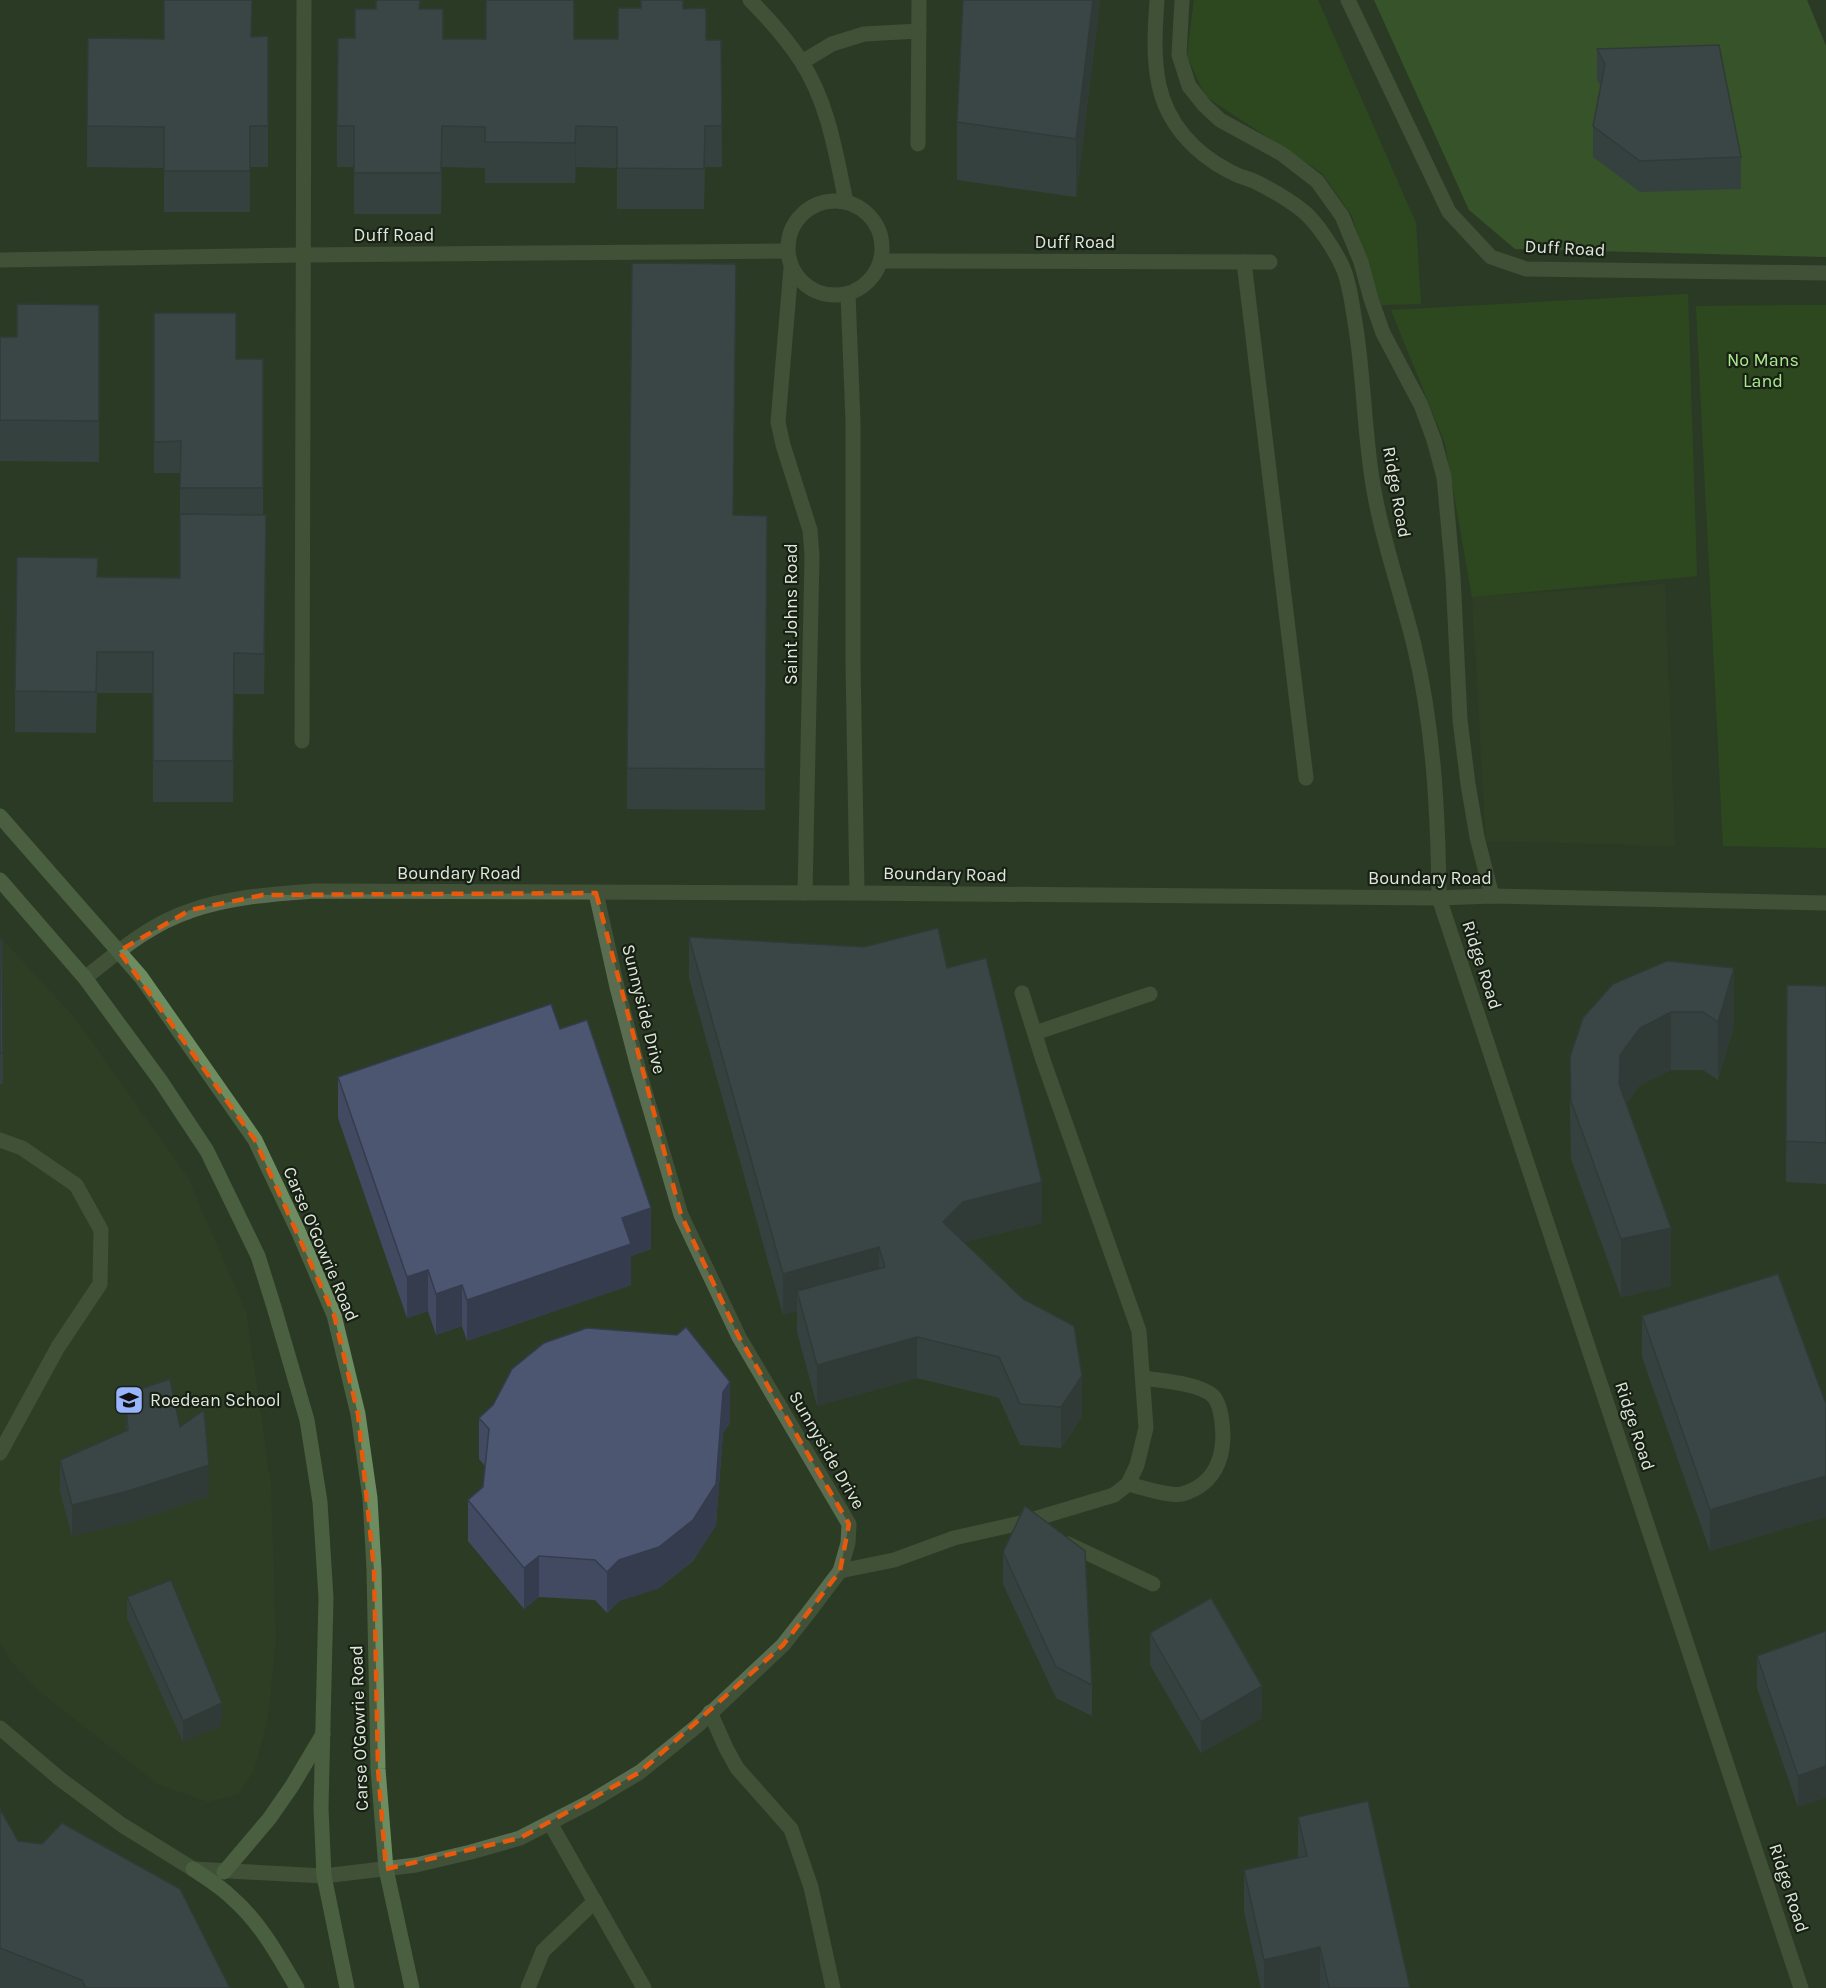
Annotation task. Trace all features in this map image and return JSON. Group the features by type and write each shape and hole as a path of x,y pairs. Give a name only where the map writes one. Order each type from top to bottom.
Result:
{"main road":[{"name":"Carse O'Gowrie Road","path":"0,816 141,977 255,1140 299,1233 334,1315 358,1414 370,1498 374,1569 378,1769 386,1869 412,1988"},
{"name":"Carse O'Gowrie Road","path":"0,880 85,978 160,1080 207,1151 258,1256 274,1307 307,1420 320,1502 326,1598 321,1808 324,1876 347,1988"},
{"path":"224,1872 269,1819 292,1786 324,1732"},
{"path":"193,1869 231,1897 259,1927 276,1950 297,1988"}],"street":[{"path":"302,741 304,0"},
{"path":"750,0 775,26 802,62 820,101 834,141 846,202"},
{"path":"918,144 919,0"},
{"name":"Ridge Road","path":"1157,0 1155,59 1159,86 1167,111 1182,135 1228,171 1256,182 1305,213 1324,236 1344,269 1358,341 1373,485 1392,568 1414,646 1426,709 1434,780 1438,898 1802,1988"},
{"path":"1182,0 1179,55 1189,86 1220,120 1282,154 1317,181 1342,216 1361,262 1383,333 1422,405 1444,477 1453,576 1460,720 1477,837 1492,896"},
{"name":"Duff Road","path":"1348,0 1449,212 1491,257 1526,269 1826,273"},
{"path":"802,62 832,44 864,34 919,31"},
{"path":"827,201 846,202 864,210 876,224 882,242 881,261 869,282 848,294 831,296 813,291 800,281 791,268 788,252 792,229 806,210 827,201"},
{"name":"Duff Road","path":"0,260 302,255 788,252"},
{"name":"Duff Road","path":"881,261 1270,262"},
{"path":"1244,262 1306,778"},
{"name":"Saint Johns Road","path":"791,268 778,422 810,530 812,556 805,893"},
{"path":"848,294 853,421 853,662 857,893"},
{"name":"Boundary Road","path":"85,978 119,951 159,925 190,910 264,895 313,891 1438,898 1492,896 1826,903"},
{"name":"Sunnyside Drive","path":"193,1869 324,1876 416,1865 520,1838 591,1802 640,1772 697,1726 783,1646 840,1571 848,1543 849,1524 739,1337 681,1215 636,1060 596,892"},
{"path":"840,1571 894,1560 954,1538 1021,1523 1114,1495 1128,1484 1137,1465 1146,1428 1138,1330 1022,993"},
{"path":"1035,1034 1150,994"},
{"path":"0,1140 22,1148 76,1185 100,1230 100,1284 58,1347 0,1453"},
{"path":"1128,1484 1179,1495 1202,1484 1221,1461 1224,1438 1221,1414 1215,1397 1195,1387 1143,1378"},
{"path":"1021,1523 1153,1584"},
{"path":"710,1712 736,1768 791,1829 811,1887 833,1988"},
{"path":"0,1728 60,1779 113,1819 193,1869"},
{"path":"550,1823 645,1988"},
{"path":"528,1988 543,1951 595,1901"}],"highlighted area":[{"path":"596,893 681,1215 739,1337 849,1524 840,1571 783,1645 640,1772 520,1838 386,1869 378,1769 374,1569 358,1414 334,1315 255,1140 119,951 190,910 263,895"}],"shaded area":[{"path":"1665,584 1675,846 1486,841 1472,597"},
{"name":"Roedean School","path":"0,937 74,1017 187,1176 246,1312 271,1487 276,1640 268,1719 254,1770 239,1794 208,1802 158,1784 40,1692 9,1659 0,1642"}],"green space":[{"path":"1194,0 1318,0 1416,223 1421,304 1381,305 1352,216 1322,173 1205,96 1187,56"},
{"path":"1374,0 1807,0 1826,46 1826,257 1515,249 1469,210"},
{"path":"1688,294 1697,576 1472,597 1445,443 1391,310"},
{"name":"No Mans Land","path":"1826,305 1826,848 1723,846 1696,306"}],"building":[{"path":"164,0 252,0 251,37 268,36 268,126 250,126 250,171 164,171 164,127 87,126 88,38 164,39"},
{"path":"376,0 420,0 419,9 443,9 443,39 486,39 486,0 574,0 574,39 618,39 618,8 641,8 641,0 683,0 683,9 706,8 706,40 721,40 722,126 705,126 704,169 617,168 617,127 576,126 575,143 485,142 485,127 442,126 441,173 354,173 354,126 337,126 338,38 355,38 355,9 376,9"},
{"path":"963,0 1093,0 1076,139 957,122"},
{"path":"1719,45 1741,157 1640,161 1593,126 1605,64 1597,49"},
{"path":"632,263 736,264 733,515 767,516 765,769 627,768"},
{"path":"17,304 99,305 99,421 0,420 0,337 17,337"},
{"path":"154,313 236,313 236,359 263,359 263,488 180,488 181,441 154,442"},
{"path":"180,514 266,515 264,654 234,653 233,761 153,761 153,652 97,652 96,692 15,691 17,557 98,558 97,577 180,578"},
{"path":"938,928 947,968 986,958 1042,1182 963,1202 943,1222 1023,1299 1074,1326 1082,1376 1061,1407 1020,1404 999,1357 917,1337 817,1365 797,1291 885,1267 879,1247 783,1274 689,937 864,947"},
{"path":"0,940 2,940 3,1053 0,1053"},
{"path":"1667,961 1734,968 1718,1022 1703,1012 1671,1012 1640,1028 1620,1055 1619,1084 1671,1228 1621,1239 1571,1101 1570,1057 1583,1018 1613,984"},
{"path":"1787,985 1826,986 1826,1143 1786,1141"},
{"path":"551,1004 560,1029 587,1020 651,1208 622,1218 631,1244 467,1300 462,1285 436,1294 428,1270 407,1277 338,1077"},
{"path":"1778,1274 1826,1404 1826,1476 1710,1510 1642,1316"},
{"path":"686,1327 730,1382 723,1392 716,1484 693,1520 659,1547 619,1560 607,1572 595,1560 539,1556 524,1568 468,1500 483,1487 489,1429 479,1418 493,1405 512,1369 544,1343 587,1328 677,1335"},
{"path":"170,1379 180,1427 204,1410 209,1465 128,1491 72,1505 60,1460 128,1430 125,1394"},
{"path":"1025,1506 1085,1551 1092,1685 1056,1667 1003,1552"},
{"path":"171,1580 222,1703 183,1721 127,1597"},
{"path":"1211,1598 1262,1686 1201,1722 1150,1633"},
{"path":"1826,1631 1826,1766 1798,1776 1757,1656"},
{"path":"1368,1801 1410,1988 1329,1988 1320,1947 1264,1960 1244,1870 1307,1856 1298,1817"},
{"path":"0,1809 18,1841 42,1844 62,1823 180,1889 230,1988 86,1988 82,1980 0,1948"}],"place":[{"name":"Roedean School","path":"129,1400"}]}
